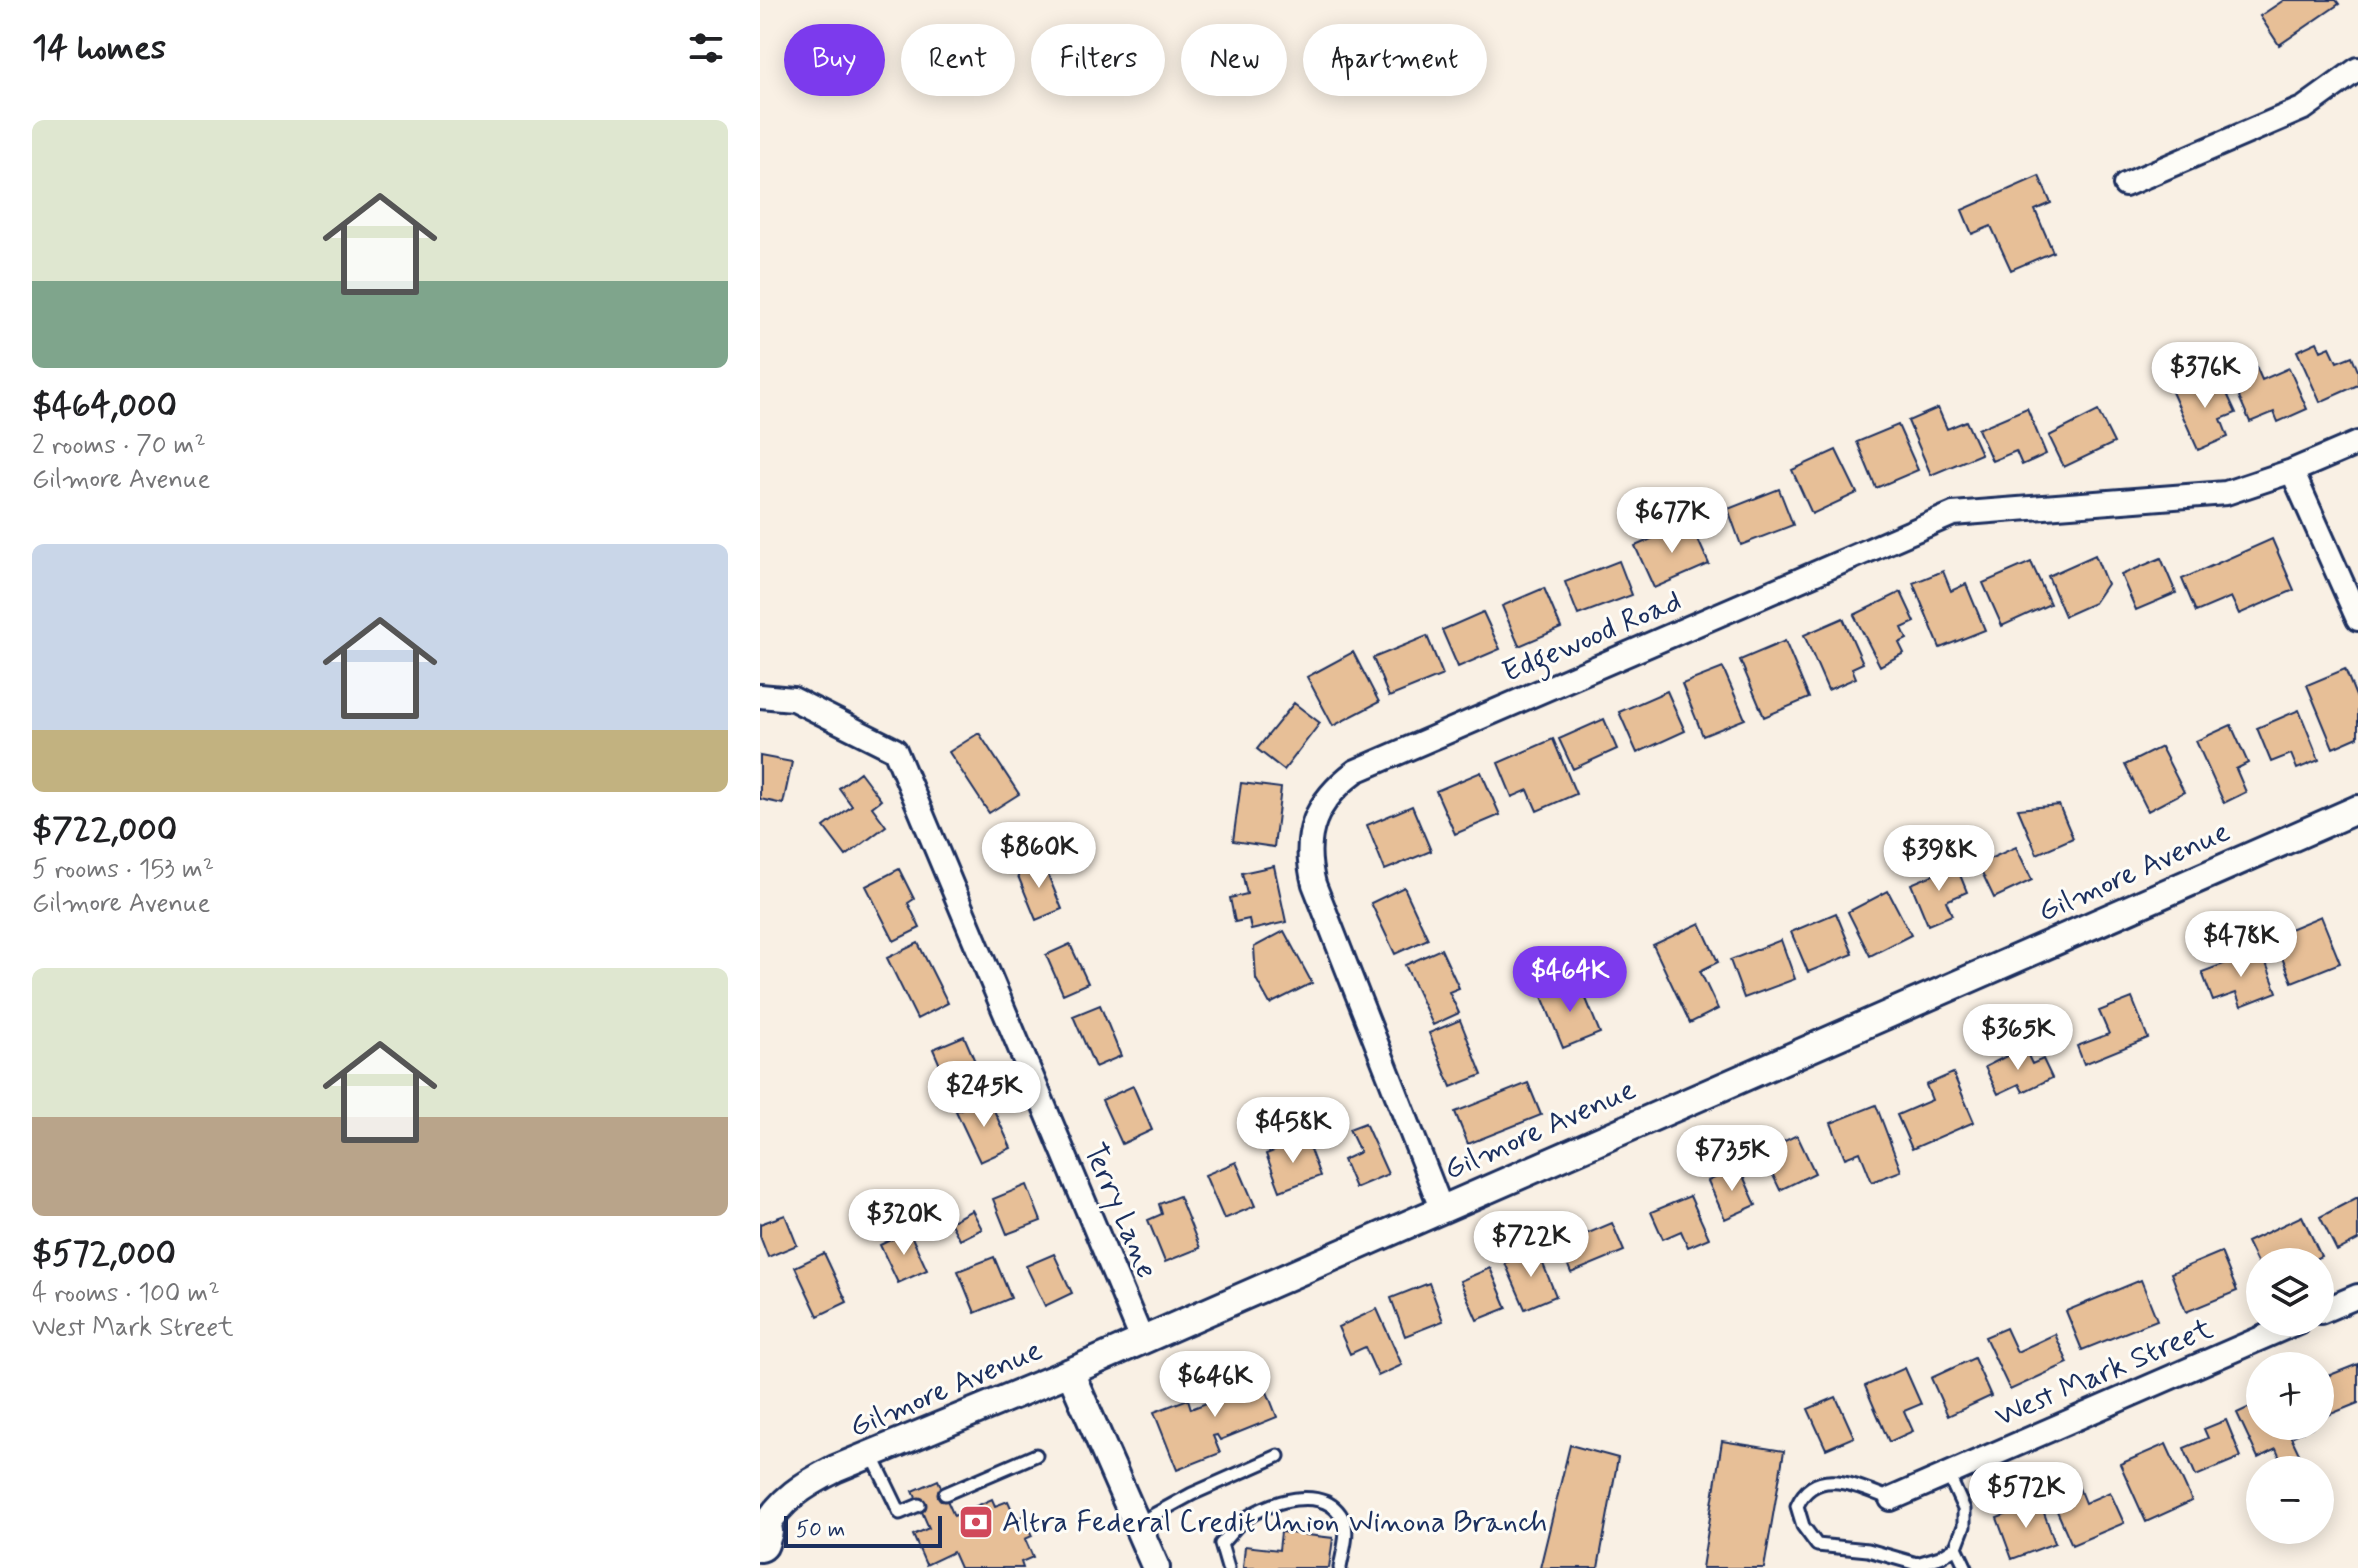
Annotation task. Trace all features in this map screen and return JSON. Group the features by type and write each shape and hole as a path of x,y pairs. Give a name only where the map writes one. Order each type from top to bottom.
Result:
{"street":[{"path":"2125,185 2304,108 2358,69"},
{"name":"Edgewood Road","path":"1441,1208 1312,874 1310,840 1318,812 1335,787 1356,771 1953,514 2226,493 2292,471 2358,443"},
{"path":"2292,471 2358,619"},
{"name":"Terry Lane","path":"760,696 793,699 895,750 1142,1340"},
{"name":"Gilmore Avenue","path":"761,1535 779,1509 800,1488 835,1469 1070,1372 2358,809"},
{"path":"2334,1306 2358,1296"},
{"name":"West Mark Street","path":"1891,1499 2266,1336"},
{"path":"1070,1372 1156,1568"}],"lane":[{"path":"872,1455 900,1513 919,1505"},
{"path":"945,1494 1036,1455"},
{"path":"1137,1525 1192,1494 1278,1456"},
{"path":"1891,1499 1843,1481 1817,1483 1803,1493 1797,1506 1803,1526 1817,1545 1868,1550 1917,1564 1940,1557 1956,1547 1964,1526 1964,1509 1948,1474"},
{"path":"1228,1568 1221,1544 1239,1524 1274,1503 1299,1499 1322,1499 1340,1513 1346,1528 1340,1568"},
{"path":"1956,1547 1966,1568"}],"building":[{"path":"2284,0 2336,0 2339,4 2279,45 2260,16"},
{"path":"2039,176 2051,203 2035,210 2053,252 2011,270 1991,226 1972,234 1962,210"},
{"path":"2317,342 2321,351 2330,347 2337,362 2352,356 2358,371 2358,385 2320,402 2297,351"},
{"path":"2255,364 2262,380 2289,368 2307,409 2278,422 2274,412 2250,422 2230,376"},
{"path":"2217,372 2236,413 2221,419 2228,437 2198,450 2172,392"},
{"path":"1938,408 1947,429 1966,421 1981,454 1931,475 1908,421"},
{"path":"2027,408 2046,454 2022,465 2016,451 1992,461 1978,429"},
{"path":"2098,411 2114,443 2064,467 2049,436"},
{"path":"1898,425 1918,470 1876,488 1857,442"},
{"path":"1836,450 1857,493 1812,514 1792,470"},
{"path":"1779,489 1793,525 1741,545 1728,509"},
{"path":"1690,522 1709,564 1654,588 1635,546"},
{"path":"2272,539 2294,590 2239,614 2231,597 2196,612 2182,579"},
{"path":"2095,555 2107,584 2094,603 2065,616 2048,576"},
{"path":"2161,558 2176,593 2136,610 2121,575"},
{"path":"1619,561 1632,595 1578,615 1565,582"},
{"path":"2031,562 2050,604 2002,626 1983,583"},
{"path":"1943,571 1951,591 1966,584 1985,630 1940,648 1913,583"},
{"path":"1544,588 1561,628 1519,646 1502,606"},
{"path":"1901,592 1915,622 1902,628 1907,639 1899,643 1904,653 1880,666 1854,615"},
{"path":"1483,612 1500,649 1458,667 1442,630"},
{"path":"1843,618 1863,663 1852,668 1856,678 1828,690 1804,635"},
{"path":"1427,636 1443,675 1389,697 1373,658"},
{"path":"1785,641 1809,698 1764,717 1740,660"},
{"path":"1353,652 1379,702 1333,726 1307,677"},
{"path":"1723,668 1745,719 1703,736 1682,684"},
{"path":"2345,669 2358,701 2358,737 2333,748 2307,685"},
{"path":"1667,691 1685,731 1637,753 1619,712"},
{"path":"1294,703 1320,723 1284,770 1257,749"},
{"path":"2299,710 2319,760 2297,769 2291,754 2271,762 2257,728"},
{"path":"1604,719 1617,749 1573,769 1559,739"},
{"path":"2231,725 2248,763 2236,769 2246,792 2224,803 2196,741"},
{"path":"979,733 1019,794 989,813 949,752"},
{"path":"1553,739 1576,794 1537,811 1528,790 1512,797 1498,763"},
{"path":"2161,747 2184,792 2148,811 2125,765"},
{"path":"760,756 792,762 783,804 760,799"},
{"path":"860,772 881,800 872,807 886,826 846,856 824,827 852,806 839,788"},
{"path":"1481,772 1500,815 1455,834 1436,791"},
{"path":"1241,783 1281,788 1274,847 1233,841"},
{"path":"2059,805 2073,838 2037,854 2018,809"},
{"path":"1412,806 1431,851 1385,870 1367,825"},
{"path":"2016,847 2032,880 1994,898 1978,864"},
{"path":"1042,860 1062,909 1036,920 1016,871"},
{"path":"1956,865 1967,892 1946,901 1952,915 1928,925 1911,884"},
{"path":"1274,866 1286,922 1251,930 1249,919 1235,922 1230,898 1247,894 1242,873"},
{"path":"899,869 914,899 908,903 920,928 894,941 866,886"},
{"path":"1404,887 1428,939 1395,954 1371,903"},
{"path":"1888,891 1911,935 1870,956 1848,912"},
{"path":"1836,913 1853,954 1808,972 1791,932"},
{"path":"2321,916 2340,963 2292,982 2273,936"},
{"path":"1700,923 1718,962 1700,971 1718,1009 1690,1023 1653,945"},
{"path":"1284,931 1312,983 1270,1004 1256,979 1254,947"},
{"path":"1781,940 1795,979 1744,998 1730,960"},
{"path":"918,943 948,1003 917,1019 887,958"},
{"path":"1070,944 1088,983 1063,994 1046,955"},
{"path":"1441,949 1459,988 1449,992 1459,1013 1433,1025 1405,965"},
{"path":"2261,950 2277,992 2241,1006 2236,993 2213,1001 2202,972"},
{"path":"1578,979 1600,1033 1563,1048 1541,994"},
{"path":"2132,998 2148,1038 2084,1064 2077,1046 2109,1034 2099,1011"},
{"path":"1100,1005 1121,1056 1095,1067 1073,1016"},
{"path":"1460,1020 1482,1075 1451,1087 1429,1033"},
{"path":"964,1036 983,1080 952,1093 933,1049"},
{"path":"2024,1047 2032,1064 2043,1059 2052,1078 2023,1092 2019,1084 1998,1094 1985,1067"},
{"path":"1953,1073 1974,1122 1912,1149 1897,1115 1932,1100 1926,1085"},
{"path":"1528,1083 1541,1115 1468,1144 1455,1112"},
{"path":"1133,1086 1152,1130 1122,1144 1102,1100"},
{"path":"988,1097 1011,1148 980,1162 956,1111"},
{"path":"1876,1105 1901,1171 1872,1182 1860,1152 1845,1158 1831,1123"},
{"path":"1365,1123 1388,1174 1355,1188 1343,1160 1360,1152 1349,1129"},
{"path":"1797,1135 1815,1173 1780,1190 1762,1152"},
{"path":"1306,1139 1320,1176 1280,1191 1266,1154"},
{"path":"1236,1162 1255,1206 1224,1219 1205,1175"},
{"path":"1739,1167 1756,1205 1725,1219 1708,1181"},
{"path":"1027,1185 1041,1221 1007,1234 993,1199"},
{"path":"1179,1196 1200,1248 1165,1262 1148,1220 1162,1214 1159,1204"},
{"path":"1690,1196 1709,1238 1688,1247 1681,1231 1663,1239 1651,1212"},
{"path":"2358,1197 2358,1240 2337,1251 2320,1217"},
{"path":"972,1210 982,1229 960,1240 950,1222"},
{"path":"785,1215 797,1245 768,1257 760,1236 760,1224"},
{"path":"2302,1216 2317,1248 2250,1248 2247,1242"},
{"path":"1612,1223 1624,1251 1571,1273 1560,1245"},
{"path":"909,1231 927,1270 898,1283 880,1245"},
{"path":"1537,1249 1556,1296 1525,1309 1505,1263"},
{"path":"2221,1252 2237,1291 2186,1312 2171,1273"},
{"path":"824,1253 847,1302 818,1316 795,1267"},
{"path":"1054,1254 1072,1293 1045,1306 1026,1266"},
{"path":"994,1257 1011,1298 975,1313 958,1271"},
{"path":"1490,1268 1507,1308 1477,1320 1460,1281"},
{"path":"2141,1280 2157,1320 2082,1350 2066,1311"},
{"path":"1429,1283 1443,1321 1405,1336 1391,1298"},
{"path":"1377,1309 1402,1365 1378,1376 1365,1347 1350,1354 1338,1327"},
{"path":"2006,1328 2017,1352 2055,1334 2068,1363 2010,1390 1985,1337"},
{"path":"1974,1358 1991,1396 1948,1416 1931,1378"},
{"path":"2358,1364 2358,1403 2334,1413 2334,1373"},
{"path":"1905,1368 1921,1404 1904,1411 1913,1431 1889,1442 1865,1386"},
{"path":"1258,1369 1277,1417 1220,1440 1217,1435 1213,1436 1220,1453 1177,1470 1154,1412 1188,1399 1191,1409 1217,1399 1212,1387"},
{"path":"1836,1397 1854,1437 1826,1449 1808,1409"},
{"path":"2246,1409 2246,1432 2237,1413"},
{"path":"2226,1420 2241,1457 2196,1476 2184,1448 2208,1438 2204,1429"},
{"path":"2250,1440 2292,1440 2300,1456 2279,1456 2276,1449 2257,1456"},
{"path":"1722,1441 1784,1451 1764,1568 1702,1568"},
{"path":"2166,1444 2192,1501 2146,1522 2120,1464"},
{"path":"1570,1445 1618,1458 1598,1568 1540,1568"},
{"name":"Altra Federal Credit Union Winona Branch","path":"938,1480 954,1516 992,1499 995,1506 1008,1501 1016,1519 1023,1516 1032,1536 1025,1539 1033,1557 1021,1562 1023,1568 960,1568 953,1552 926,1565 913,1535 929,1528 913,1491"},
{"path":"2077,1483 2085,1503 2110,1492 2124,1523 2072,1545 2050,1495"},
{"path":"2040,1502 2055,1543 2012,1559 1997,1518"},
{"path":"1281,1532 1333,1538 1329,1568 1243,1568 1245,1546 1279,1550"}],"place":[{"name":"Altra Federal Credit Union Winona Branch","path":"976,1522"}]}
